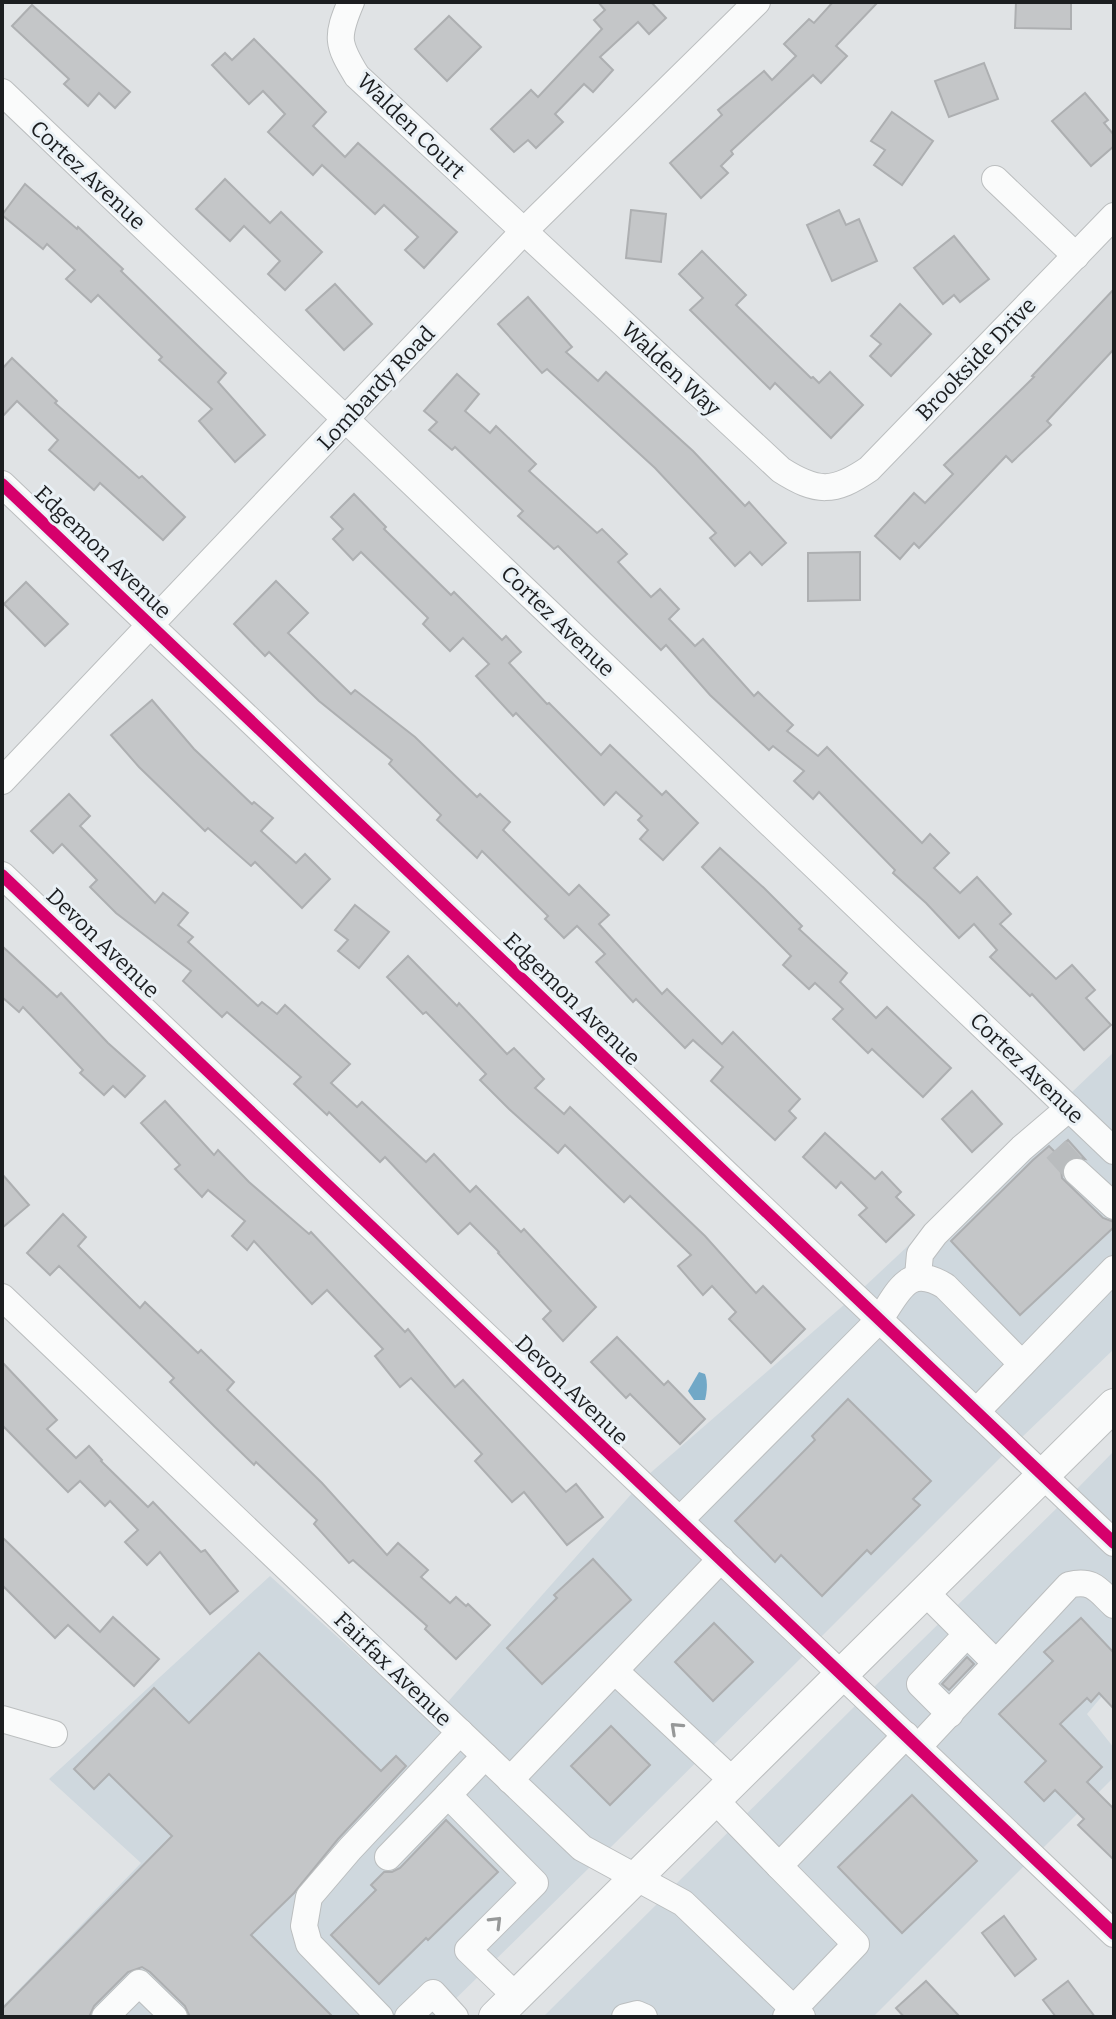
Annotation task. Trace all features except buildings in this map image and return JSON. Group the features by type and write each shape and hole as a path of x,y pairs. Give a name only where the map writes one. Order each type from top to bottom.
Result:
{"main road":[{"path":"506,2007 1114,1405"}],"street":[{"name":"Walden Court","path":"351,2 340,27 342,52 357,76 523,232"},
{"name":"Lombardy Road","path":"2,781 523,232 757,2"},
{"name":"Cortez Avenue","path":"2,92 1114,1151"},
{"path":"995,179 1076,256"},
{"name":"Brookside Drive","path":"829,488 849,483 869,469 1114,216"},
{"name":"Walden Way","path":"523,232 781,470 805,485 829,488"},
{"name":"Edgemon Avenue","path":"2,484 1114,1543"},
{"name":"Devon Avenue","path":"2,875 1114,1934"},
{"path":"918,1276 920,1254 935,1234 1050,1139 1069,1108"},
{"path":"1077,1172 1114,1206"},
{"path":"976,1412 1114,1269"},
{"path":"680,1520 879,1320 906,1283 918,1276 931,1278 945,1286 1022,1364"},
{"name":"Fairfax Avenue","path":"2,1297 582,1848 683,1903 794,2014"},
{"path":"510,1780 721,1559"},
{"path":"779,1866 912,1741 950,1714 1069,1585 1083,1582 1093,1585 1114,1605"},
{"path":"924,1591 996,1663"},
{"path":"950,1714 920,1684 967,1634"},
{"path":"615,1671 724,1790 779,1866 856,1944 794,2014"},
{"path":"2,1719 54,1734"},
{"path":"380,2017 309,1944 304,1926 309,1897 460,1732"},
{"path":"388,1857 485,1756"},
{"path":"448,1795 535,1883 468,1950 506,2007"},
{"path":"105,2017 139,1983 174,2017"},
{"path":"408,2017 433,1993 455,2017"},
{"path":"625,2017 637,2014 644,2017"}],"shaded area":[{"path":"1114,1052 1114,1136 1070,1094"},
{"path":"1054,1109 1114,1166 1114,1349 1020,1439 862,1289"},
{"path":"845,1304 1004,1454 820,1638 648,1475"},
{"path":"1114,1451 1114,1528 1075,1491"},
{"path":"634,1491 805,1654 608,1850 588,1839 446,1704"},
{"path":"1059,1506 1114,1558 1114,1682 1087,1714 1114,1748 1114,1777 1042,1849 873,1688"},
{"path":"270,1576 591,1866 437,2017 2,2017 2,2007 141,1863 49,1779"},
{"path":"857,1704 1026,1864 873,2017 818,2017 690,1895 674,1886"},
{"path":"658,1903 677,1913 786,2017 543,2017"}],"water":[{"path":"699,1372 706,1377 705,1400 694,1400 688,1391"}],"tunnel":[{"path":"1056,1149 1077,1172"}],"cycle path":[{"path":"2,484 1114,1543"},
{"path":"2,875 1114,1934"}]}
